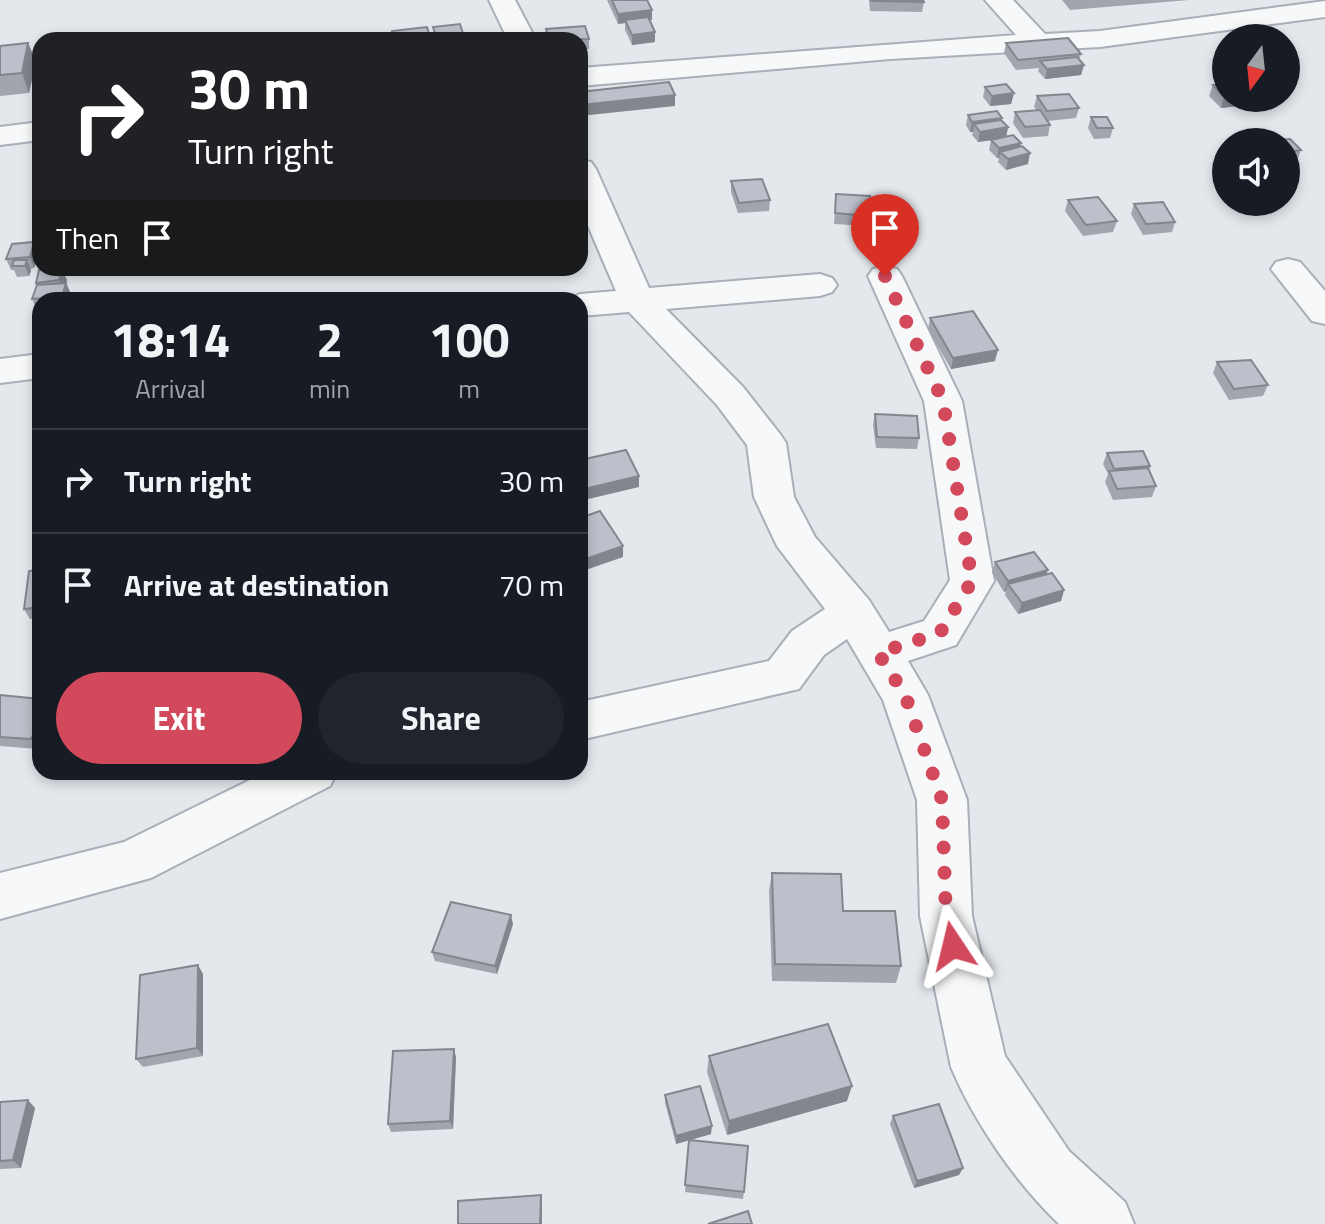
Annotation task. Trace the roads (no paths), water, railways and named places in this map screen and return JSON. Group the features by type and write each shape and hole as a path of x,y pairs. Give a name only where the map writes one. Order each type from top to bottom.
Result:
{"street":[{"path":"502,0 518,32"},
{"path":"998,0 1038,43"},
{"path":"588,76 890,51 1100,39 1325,9"},
{"path":"0,136 32,132"},
{"path":"588,187 636,298 730,396 766,443 774,497 798,546 853,612 905,695 942,800 946,916 979,1067 1048,1172 1103,1224"},
{"path":"1288,269 1325,313"},
{"path":"878,653 940,633 972,581 943,401 885,276"},
{"path":"588,304 820,285"},
{"path":"0,371 32,367"},
{"path":"588,719 783,676 808,643 853,612"},
{"path":"0,896 133,862 297,780"}]}
